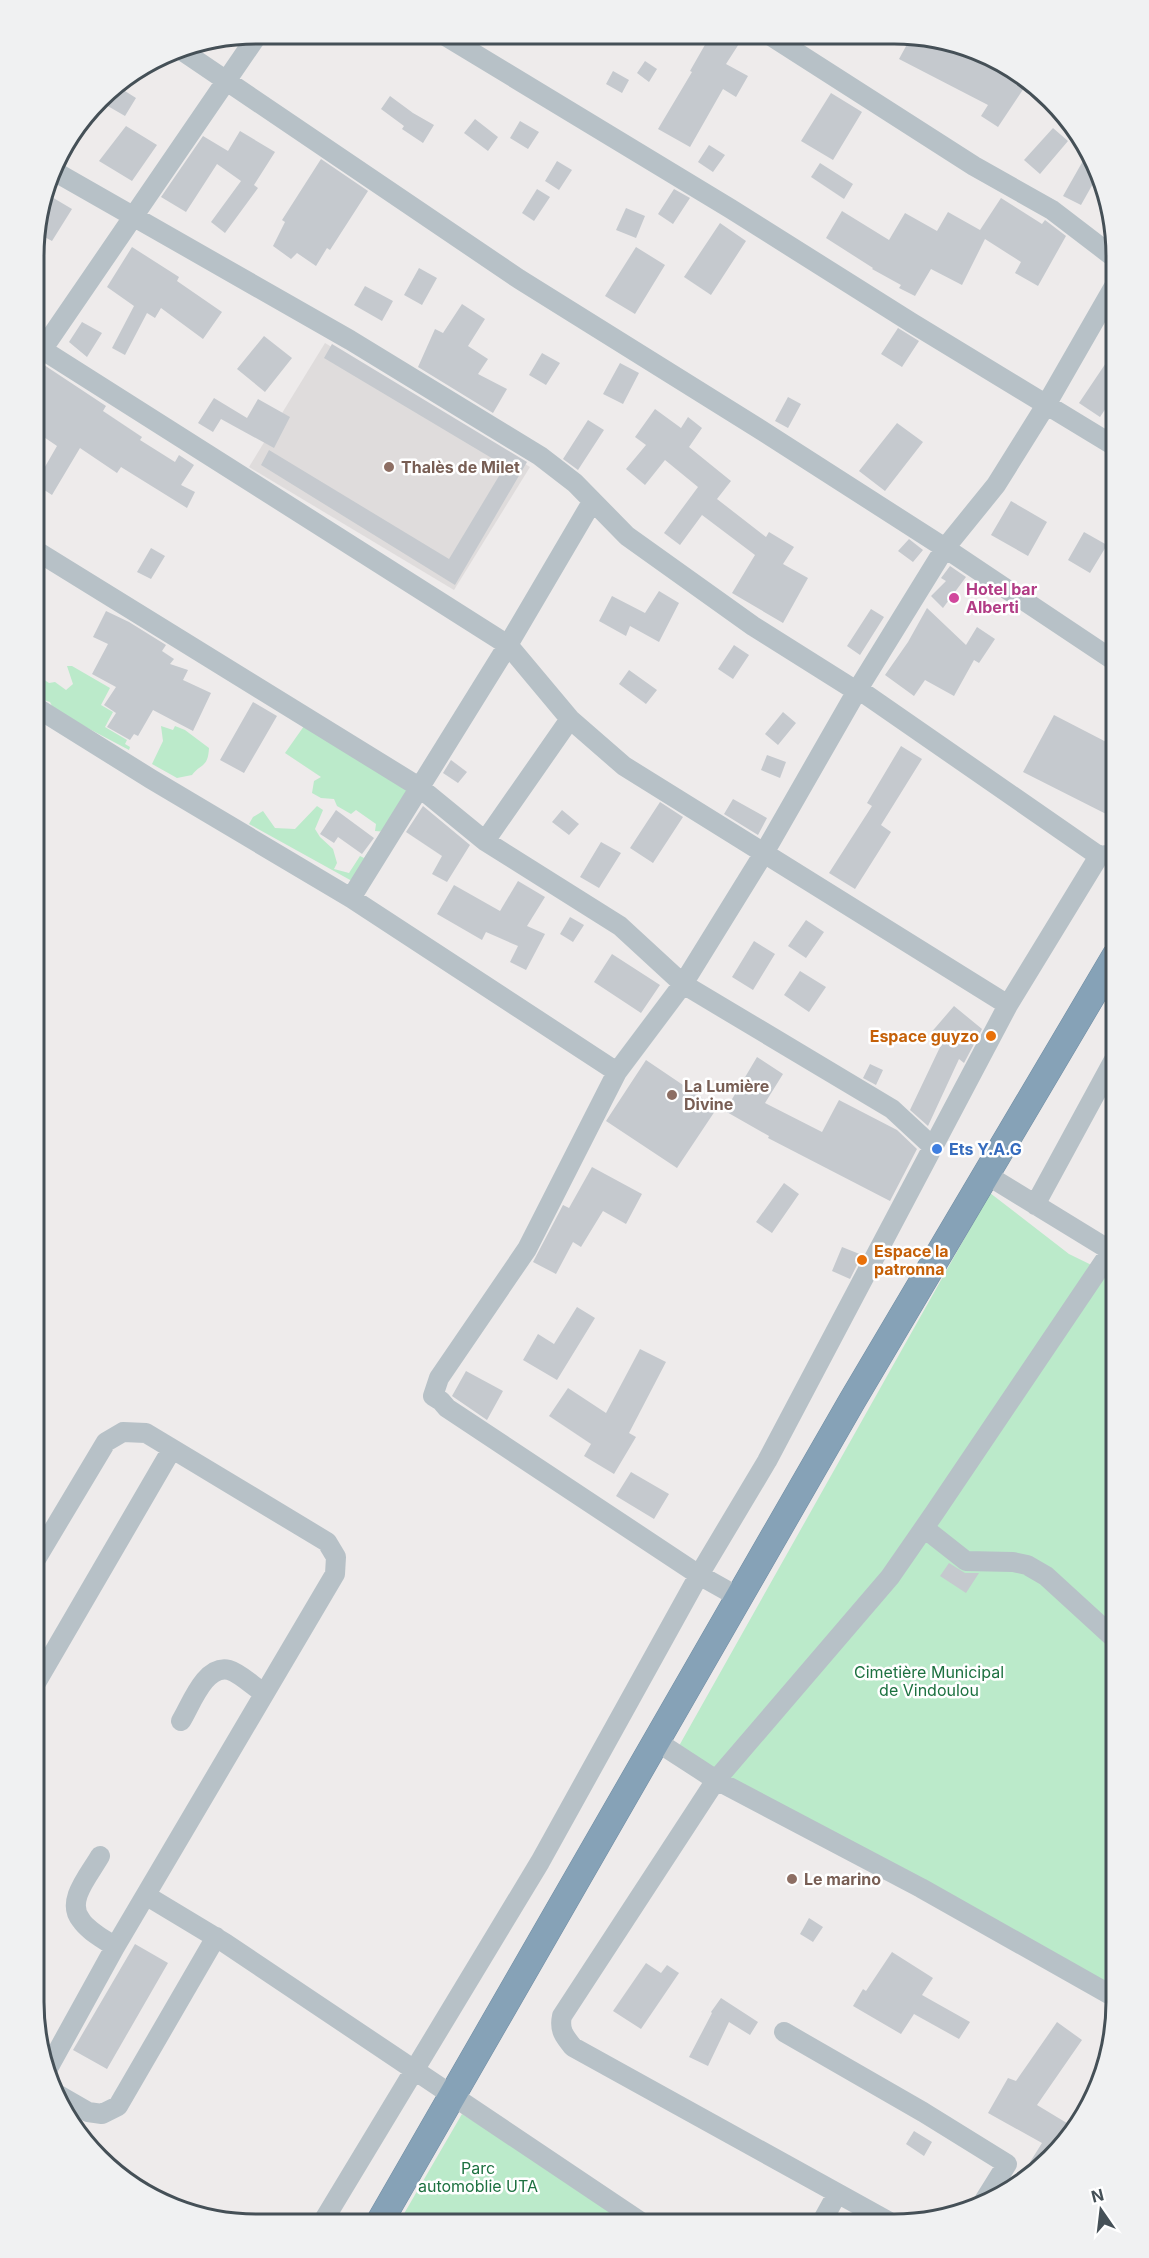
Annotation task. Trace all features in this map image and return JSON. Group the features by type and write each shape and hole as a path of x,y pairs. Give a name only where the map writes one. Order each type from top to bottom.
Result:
{"highway":[{"path":"384,2214 852,1401 1106,972"}],"street":[{"path":"44,340 134,215 252,44"},
{"path":"459,44 1106,441"},
{"path":"783,44 974,166 1052,210 1106,251"},
{"path":"188,55 519,279 762,430 1106,655"},
{"path":"60,174 350,340 540,456 575,483 627,536 753,626 850,687 858,689 1106,854"},
{"path":"740,1598 699,1575 447,1408 433,1396 439,1378 527,1249 617,1072 683,984 764,854 858,689 945,548 996,485 1046,405 1106,300"},
{"path":"44,352 508,645 570,719 624,766 1008,1005"},
{"path":"351,898 508,645 592,502"},
{"path":"44,556 419,787 485,842 620,926 683,984 892,1109 933,1147"},
{"path":"44,712 351,898 617,1072"},
{"path":"485,842 570,719"},
{"path":"328,2214 540,1862 699,1575 767,1461 1008,1005 1106,857"},
{"path":"1035,1205 1106,1074"},
{"path":"987,1175 1106,1248"},
{"path":"874,2214 573,2047 562,2034 560,2025 562,2016 716,1780 890,1577 1106,1262"},
{"path":"44,1546 106,1442 123,1432 146,1433 327,1542 336,1557 335,1574 115,1947 52,2061"},
{"path":"44,1669 172,1449"},
{"path":"924,1528 966,1561 1013,1562 1027,1565 1046,1576 1106,1631"},
{"path":"181,1721 208,1674 219,1670 230,1670 264,1694"},
{"path":"656,1741 716,1780 921,1888 1106,1992"},
{"path":"100,1856 75,1899 75,1910 81,1921 115,1947"},
{"path":"147,1896 216,1937 629,2214"},
{"path":"68,2101 88,2112 102,2114 118,2106 216,1937"},
{"path":"784,2032 923,2112 1007,2164 990,2191"},
{"path":"826,2214 837,2194"}],"shaded area":[{"name":"Thalès de Milet","path":"325,343 530,467 454,590 249,467"}],"green space":[{"path":"67,666 72,666 110,688 101,705 113,712 105,727 127,740 125,744 130,747 129,750 63,715 57,716 50,702 44,700 44,680 49,683 55,682 66,690 73,684"},
{"path":"309,719 412,790 387,832 375,831 376,824 356,810 351,814 337,806 334,799 321,798 312,793 314,781 321,777 285,753"},
{"path":"161,726 173,730 175,726 185,730 209,748 206,762 192,775 177,778 152,764 163,741"},
{"path":"317,806 323,810 315,829 333,849 337,863 334,869 349,873 360,856 364,858 368,852 372,858 352,881 249,824 253,817 263,811 275,828 295,829"},
{"name":"Cimetière Municipal de Vindoulou","path":"990,1193 1069,1254 1106,1272 1106,1996 675,1753"},
{"name":"Parc automoblie UTA","path":"462,2114 622,2214 404,2214"}],"building":[{"path":"705,44 739,44 726,64 748,76 736,97 723,89 690,147 658,129 692,72 690,71"},
{"path":"907,44 948,51 987,65 1024,88 998,127 981,116 988,105 899,59"},
{"path":"645,61 657,69 649,82 637,73"},
{"path":"613,71 629,80 622,93 606,84"},
{"path":"123,90 136,98 125,116 107,105"},
{"path":"831,93 862,112 833,160 801,141"},
{"path":"390,96 434,125 423,143 402,129 404,126 381,109"},
{"path":"475,119 498,137 488,151 464,133"},
{"path":"520,121 539,132 528,149 510,138"},
{"path":"126,126 157,145 132,181 99,161"},
{"path":"1053,128 1068,141 1040,174 1024,160"},
{"path":"240,131 275,152 254,185 258,188 225,233 211,222 241,181 217,164 186,212 161,197 203,136 228,151"},
{"path":"709,145 725,155 713,172 698,162"},
{"path":"321,159 368,191 330,250 327,248 316,266 297,253 291,259 273,246 285,222 282,220"},
{"path":"557,161 572,170 559,190 545,181"},
{"path":"1083,161 1093,184 1081,205 1063,196"},
{"path":"820,163 853,184 844,199 811,177"},
{"path":"537,189 550,197 534,221 522,213"},
{"path":"674,189 690,198 673,224 658,214"},
{"path":"52,197 72,209 52,241 44,237"},
{"path":"1001,198 1042,224 1045,220 1066,236 1038,286 1015,273 1021,262 985,239 962,285 931,269 915,296 899,288 901,285 872,269 826,238 842,211 889,240 905,213 937,231 948,212 980,230"},
{"path":"626,208 645,216 636,238 616,230"},
{"path":"720,223 746,241 711,295 684,277"},
{"path":"132,247 179,277 177,281 222,312 203,339 161,308 155,318 147,313 125,355 112,348 134,306 107,287"},
{"path":"636,247 665,265 635,314 605,296"},
{"path":"419,268 437,278 422,305 404,295"},
{"path":"365,286 393,301 382,321 354,305"},
{"path":"462,304 485,319 468,346 488,359 478,374 507,389 493,413 418,367 435,329 443,333"},
{"path":"82,322 102,333 87,357 69,342"},
{"path":"898,328 919,341 902,367 881,354"},
{"path":"264,336 292,358 265,392 237,369"},
{"path":"332,344 527,462 455,585 261,465 269,450 449,559 505,466 324,358"},
{"path":"542,353 560,363 546,385 529,375"},
{"path":"620,363 639,373 623,404 603,394"},
{"path":"1106,363 1106,408 1100,417 1079,403"},
{"path":"44,365 106,406 103,411 142,437 140,440 175,462 179,455 194,465 181,485 195,492 187,508 121,467 117,473 80,448 52,495 44,490 44,468 57,446 44,437"},
{"path":"788,397 801,404 788,428 775,421"},
{"path":"214,398 247,418 258,399 290,417 274,448 221,419 213,432 198,423"},
{"path":"655,409 681,428 688,417 702,428 689,447 731,481 717,499 766,537 769,532 794,547 783,564 808,578 783,623 732,593 755,555 702,515 680,545 664,533 698,487 665,460 645,485 626,469 646,445 635,437"},
{"path":"588,420 604,430 578,470 563,459"},
{"path":"897,423 923,442 885,491 859,471"},
{"path":"1011,501 1047,522 1028,556 991,535"},
{"path":"1084,532 1106,544 1090,573 1068,560"},
{"path":"909,539 923,550 913,562 898,551"},
{"path":"151,548 165,556 151,579 137,572"},
{"path":"950,566 966,577 943,608 931,596 946,581 941,578"},
{"path":"659,591 679,603 659,642 630,626 626,636 599,621 612,596 645,613"},
{"path":"927,608 966,645 977,627 995,639 979,663 974,660 954,696 925,680 914,696 885,675 908,642"},
{"path":"871,609 884,617 860,655 847,646"},
{"path":"106,611 166,645 162,651 174,659 170,664 188,670 183,680 211,693 193,731 153,710 138,736 134,734 130,740 107,727 116,713 104,705 116,687 92,674 108,644 93,637"},
{"path":"734,645 749,655 733,679 718,669"},
{"path":"629,670 657,690 646,704 619,684"},
{"path":"253,702 277,716 244,773 220,760"},
{"path":"783,712 796,723 778,745 765,734"},
{"path":"1054,715 1106,742 1106,814 1023,772"},
{"path":"901,746 922,759 881,825 891,832 855,889 829,873 872,806 867,803"},
{"path":"767,755 786,762 780,778 761,770"},
{"path":"451,760 467,772 458,783 443,773"},
{"path":"733,799 767,818 758,835 724,814"},
{"path":"660,802 683,817 653,863 630,848"},
{"path":"423,806 470,845 447,882 432,874 442,856 406,832"},
{"path":"336,810 374,838 362,854 338,837 334,843 320,834"},
{"path":"562,810 579,824 569,835 552,822"},
{"path":"601,842 621,853 599,888 580,877"},
{"path":"518,881 545,897 527,926 545,934 526,970 510,962 518,946 486,932 482,940 437,914 454,885 500,911"},
{"path":"570,917 584,925 573,942 560,934"},
{"path":"806,920 824,932 806,958 788,946"},
{"path":"754,941 775,954 753,990 732,977"},
{"path":"612,954 660,985 641,1013 594,982"},
{"path":"800,971 826,987 809,1012 784,995"},
{"path":"954,1006 982,1029 964,1063 959,1059 928,1126 910,1110 941,1045 929,1035"},
{"path":"757,1057 783,1074 765,1103 822,1132 839,1100 897,1130 917,1149 890,1201 768,1138 769,1136 725,1111"},
{"path":"646,1060 717,1108 677,1168 606,1121"},
{"path":"870,1064 883,1070 876,1085 863,1078"},
{"path":"592,1167 642,1194 626,1224 603,1211 581,1247 573,1242 556,1274 533,1262 563,1205 569,1208"},
{"path":"784,1183 799,1194 772,1233 756,1222"},
{"path":"842,1247 862,1255 850,1279 832,1271"},
{"path":"577,1307 595,1318 557,1380 523,1360 538,1334 554,1344"},
{"path":"640,1349 666,1362 629,1433 636,1437 614,1474 584,1456 591,1444 549,1416 568,1388 606,1413"},
{"path":"466,1371 503,1391 487,1420 452,1396"},
{"path":"631,1472 669,1494 654,1519 616,1496"},
{"path":"949,1563 965,1573 979,1573 966,1593 940,1576"},
{"path":"809,1918 823,1927 813,1942 800,1934"},
{"path":"135,1944 168,1963 107,2069 73,2050"},
{"path":"892,1952 933,1978 922,1995 970,2022 959,2039 914,2014 901,2034 853,2006 863,1989 866,1991"},
{"path":"646,1963 661,1973 667,1965 679,1973 641,2029 613,2011"},
{"path":"721,1998 758,2022 750,2035 729,2022 708,2066 689,2057 711,2012"},
{"path":"1057,2022 1082,2040 1037,2105 1067,2123 1053,2142 1027,2167 1042,2143 988,2113 1008,2078 1016,2081"},
{"path":"914,2131 932,2142 924,2156 906,2144"}],"place":[{"name":"Thalès de Milet","path":"389,467"},
{"name":"Hotel bar Alberti","path":"954,598"},
{"name":"Espace guyzo","path":"991,1036"},
{"name":"La Lumière Divine","path":"672,1095"},
{"name":"Ets Y.A.G","path":"937,1149"},
{"name":"Espace la patronna","path":"862,1260"},
{"name":"Le marino","path":"792,1879"}]}
